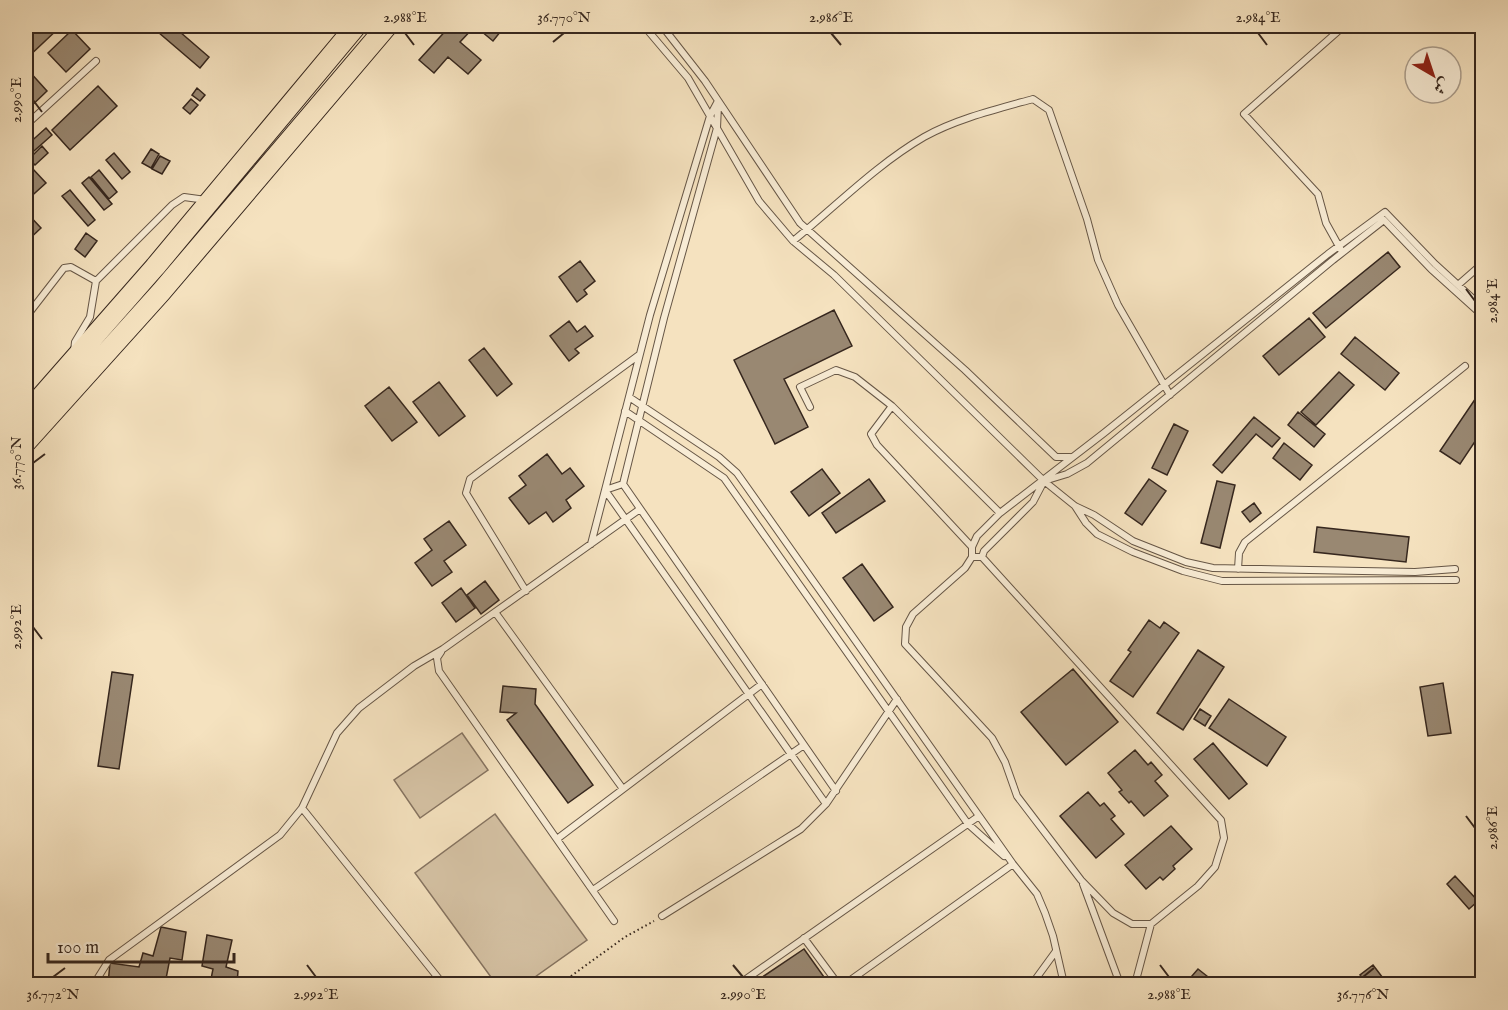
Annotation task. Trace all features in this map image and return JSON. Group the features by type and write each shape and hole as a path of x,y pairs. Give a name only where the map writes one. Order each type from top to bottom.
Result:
{"highway":[{"path":"26,442 161,292 387,26"},
{"path":"26,414 155,267 352,27"}],"lane":[{"path":"644,26 688,78 759,201 793,241 834,275 1044,481 1075,506 1094,515 1133,541 1186,562 1214,568 1415,572 1455,568"},
{"path":"662,26 718,101 800,223 965,370 1056,457 1071,458"},
{"path":"1340,250 1326,224 1318,194 1244,114 1344,26"},
{"path":"26,124 96,61"},
{"path":"793,241 893,157 926,136 983,113 1033,99 1049,110 1087,219 1098,260 1118,305 1170,395"},
{"path":"591,545 640,355 710,116 718,101"},
{"path":"718,101 717,128 664,318 623,484 836,790"},
{"path":"72,360 75,342 90,317 96,281 172,205 184,197 209,201"},
{"path":"982,558 984,551 1033,502 1044,481 1067,474 1087,464 1385,212 1435,264 1482,307"},
{"path":"1152,924 1132,924 1113,913 1082,880 1017,796 1005,762 992,738 906,644 906,627 913,614 965,568 972,557 972,547 977,536 1000,513 1340,250 1384,220 1431,269 1482,315"},
{"path":"1458,285 1482,264"},
{"path":"26,317 64,268 71,267 96,281"},
{"path":"525,591 466,493 470,479 640,355"},
{"path":"1238,569 1239,553 1245,542 1465,366"},
{"path":"810,407 800,387 836,370 855,377 892,406 1000,513"},
{"path":"629,397 719,457 737,473 1013,864 1037,894 1050,928 1064,984"},
{"path":"892,406 871,434 877,445 972,547"},
{"path":"625,411 724,478 968,824 1013,864"},
{"path":"605,490 623,484"},
{"path":"605,490 826,804"},
{"path":"1075,506 1086,523 1097,534 1133,552 1183,571 1222,580 1456,580"},
{"path":"94,984 109,960 280,835 302,808 338,733 368,701 414,666 443,649 640,509"},
{"path":"972,557 982,558 1221,820 1224,838 1215,867 1198,886 1152,924 1135,984"},
{"path":"495,612 623,789"},
{"path":"443,649 437,658 439,671 614,921"},
{"path":"557,839 762,684"},
{"path":"662,916 801,829 826,804 897,699"},
{"path":"593,890 804,745"},
{"path":"302,808 443,984"},
{"path":"739,984 979,816"},
{"path":"845,984 1013,864"},
{"path":"1082,880 1120,984"},
{"path":"804,938 838,984"},
{"path":"1032,984 1056,951"}],"path":[{"path":"561,984 625,937 662,916"}],"shaded area":[{"path":"462,733 488,770 420,818 394,780"},
{"path":"495,814 587,940 525,984 496,984 415,873"}],"building":[{"path":"26,26 61,26 26,59"},
{"path":"151,26 173,26 209,57 200,68"},
{"path":"450,26 475,26 460,42 481,60 468,74 448,57 434,73 419,60"},
{"path":"475,26 505,26 493,41"},
{"path":"72,30 90,49 66,72 48,53"},
{"path":"28,70 47,91 26,111 26,73"},
{"path":"98,86 117,106 70,150 52,130"},
{"path":"197,88 205,95 200,101 192,95"},
{"path":"191,99 198,105 190,114 183,108"},
{"path":"46,128 52,135 26,158 26,146"},
{"path":"42,146 48,153 35,165 29,159"},
{"path":"151,149 159,154 151,168 142,163"},
{"path":"114,153 130,172 122,179 106,160"},
{"path":"160,156 170,161 162,174 152,169"},
{"path":"32,168 46,183 26,201 26,172"},
{"path":"99,170 117,192 109,199 91,177"},
{"path":"89,177 112,204 104,210 82,183"},
{"path":"70,190 95,220 88,226 62,196"},
{"path":"26,212 41,228 26,242"},
{"path":"86,233 97,241 85,257 75,249"},
{"path":"1388,252 1400,267 1326,328 1313,313"},
{"path":"580,261 595,281 584,290 587,294 577,302 559,277"},
{"path":"834,310 852,346 784,379 808,427 775,444 734,360"},
{"path":"1309,318 1325,337 1279,375 1263,356"},
{"path":"569,321 577,332 585,326 593,336 575,349 579,353 569,361 550,336"},
{"path":"1355,337 1399,373 1385,390 1341,354"},
{"path":"484,348 512,384 497,396 469,360"},
{"path":"1339,372 1354,385 1316,425 1301,412"},
{"path":"439,382 465,416 439,436 413,402"},
{"path":"389,387 417,422 392,441 365,406"},
{"path":"1482,389 1482,431 1460,464 1440,451"},
{"path":"1298,412 1325,434 1314,447 1288,425"},
{"path":"1254,417 1280,438 1272,447 1256,434 1222,473 1213,465"},
{"path":"1174,424 1188,431 1167,475 1152,468"},
{"path":"1284,443 1312,465 1300,480 1273,458"},
{"path":"547,454 562,474 570,468 584,486 566,500 571,508 553,522 546,512 529,524 509,498 526,485 519,476"},
{"path":"822,469 840,493 809,516 791,492"},
{"path":"869,479 885,501 836,533 822,513"},
{"path":"1149,479 1166,491 1142,525 1125,513"},
{"path":"1217,481 1235,485 1220,548 1201,543"},
{"path":"1254,503 1261,513 1250,522 1242,512"},
{"path":"449,521 466,545 444,561 452,572 432,586 415,563 432,550 424,539"},
{"path":"1317,527 1409,537 1406,562 1314,552"},
{"path":"862,564 893,607 874,621 843,578"},
{"path":"485,581 499,600 481,614 467,595"},
{"path":"461,588 475,608 456,622 442,603"},
{"path":"1149,620 1160,628 1164,622 1179,633 1133,697 1110,681 1131,652 1128,650"},
{"path":"1198,650 1224,667 1183,730 1157,713"},
{"path":"1073,669 1118,722 1066,765 1021,712"},
{"path":"112,672 133,675 119,769 98,766"},
{"path":"1443,683 1451,733 1428,736 1420,687"},
{"path":"503,686 536,689 535,704 593,785 568,803 507,720 516,713 500,712"},
{"path":"1229,699 1286,737 1267,766 1209,728"},
{"path":"1200,709 1211,716 1205,726 1194,719"},
{"path":"1213,743 1247,784 1229,799 1194,759"},
{"path":"1135,750 1148,765 1151,762 1162,775 1155,781 1168,796 1144,816 1131,801 1129,803 1119,792 1122,790 1108,773"},
{"path":"1088,792 1100,806 1104,803 1115,816 1111,819 1124,834 1096,858 1060,816"},
{"path":"1171,826 1192,849 1173,866 1175,869 1163,880 1160,877 1146,889 1125,865"},
{"path":"1455,876 1478,901 1469,909 1447,884"},
{"path":"161,927 186,932 182,960 170,958 165,984 141,982 141,984 108,984 110,963 139,967 143,953 153,956"},
{"path":"207,935 232,940 226,967 238,971 237,984 210,984 213,969 202,966"},
{"path":"804,949 824,977 814,984 752,984"},
{"path":"1373,965 1386,982 1383,984 1367,984 1360,975"},
{"path":"1198,969 1217,984 1185,984"}]}
